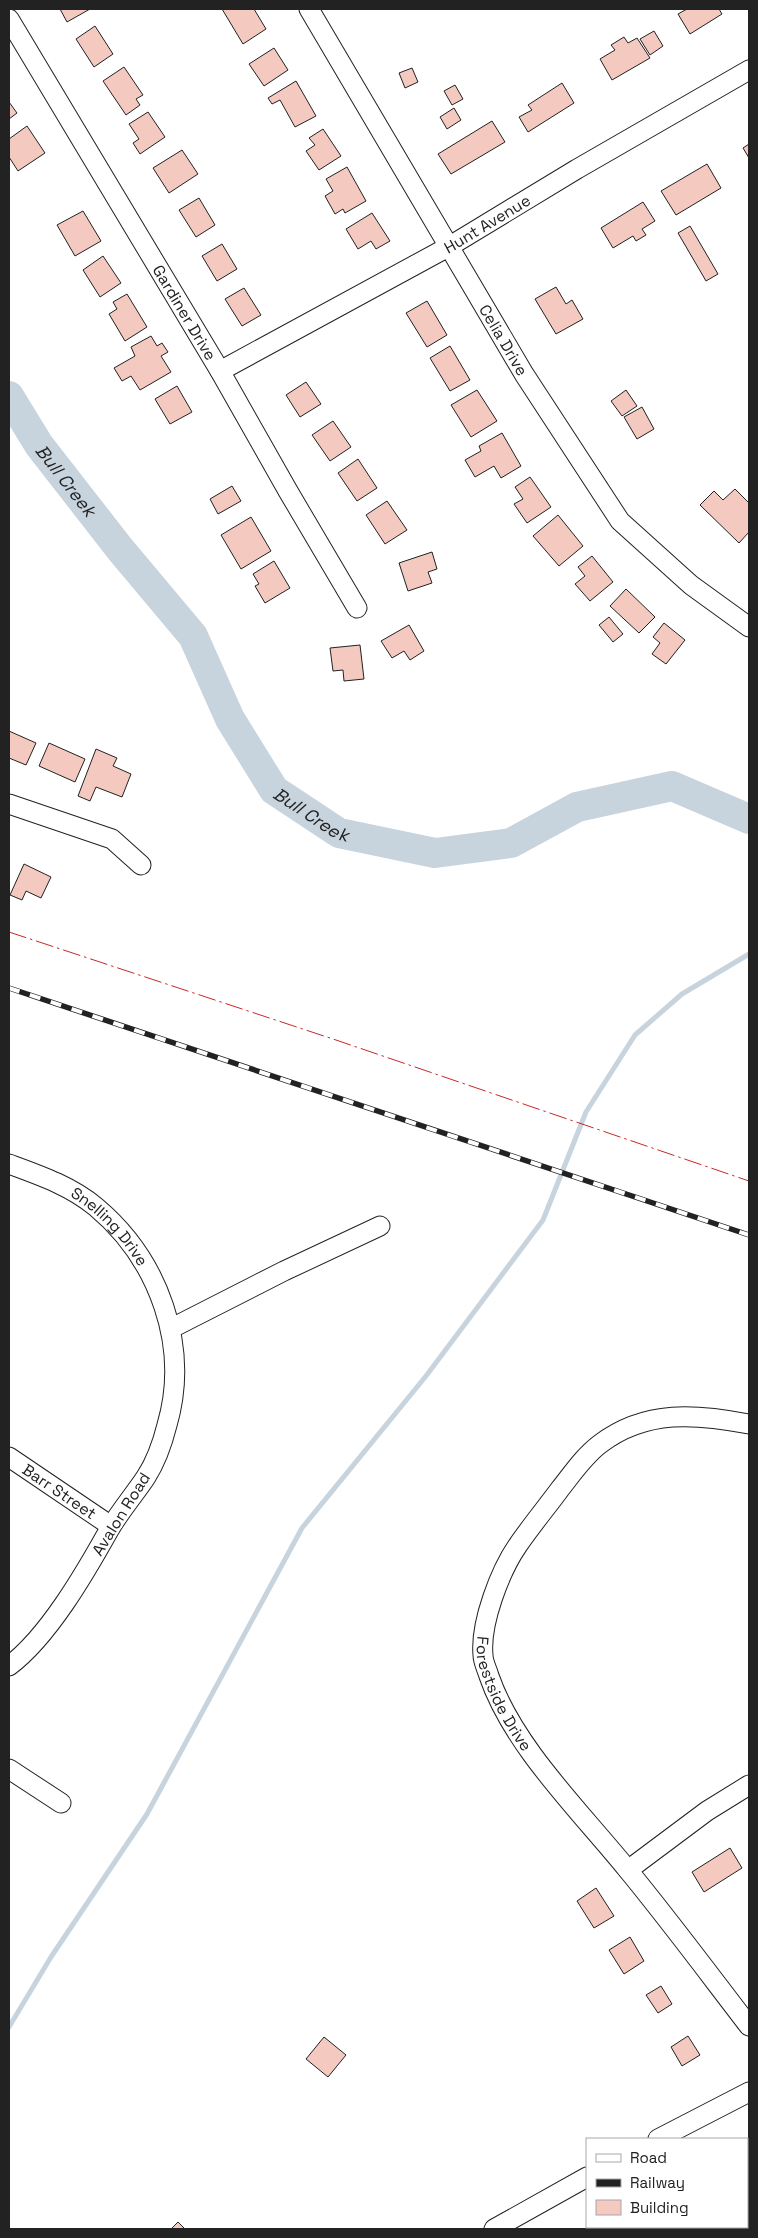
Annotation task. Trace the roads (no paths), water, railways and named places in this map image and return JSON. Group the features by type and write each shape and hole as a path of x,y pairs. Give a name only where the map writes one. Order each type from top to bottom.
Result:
{"street":[{"name":"Celia Drive","path":"310,9 524,374 620,521 691,585 749,628"},
{"name":"Gardiner Drive","path":"9,19 220,371 357,608"},
{"name":"Hunt Avenue","path":"220,371 450,246 577,168 749,70"},
{"path":"9,804 112,839 141,865"},
{"name":"Snelling Drive","path":"9,1164 50,1178 95,1206 118,1229 142,1261 156,1287 172,1328"},
{"path":"172,1328 284,1271 380,1226"},
{"name":"Avalon Road","path":"9,1666 37,1642 91,1562 111,1526 147,1475 167,1425 174,1392 176,1366 172,1328"},
{"name":"Forestside Drive","path":"749,1424 688,1415 659,1418 623,1430 600,1444 582,1460 517,1547 503,1574 488,1614 482,1657 497,1698 525,1744 628,1870 749,2026"},
{"name":"Barr Street","path":"9,1457 111,1526"},
{"path":"9,1769 61,1803"},
{"path":"628,1870 708,1811 749,1785"},
{"path":"660,2138 749,2092"},
{"path":"494,2229 586,2178"}],"waterway":[{"name":"Bull Creek","path":"9,396 39,445 120,549 193,636 230,719 274,790 339,833 435,853 511,843 577,807 672,786 749,819"},
{"path":"9,2027 51,1957 147,1814 302,1528 426,1376 543,1220 586,1112 635,1035 682,994 749,954"}],"railway":[{"path":"9,988 749,1235"}]}
